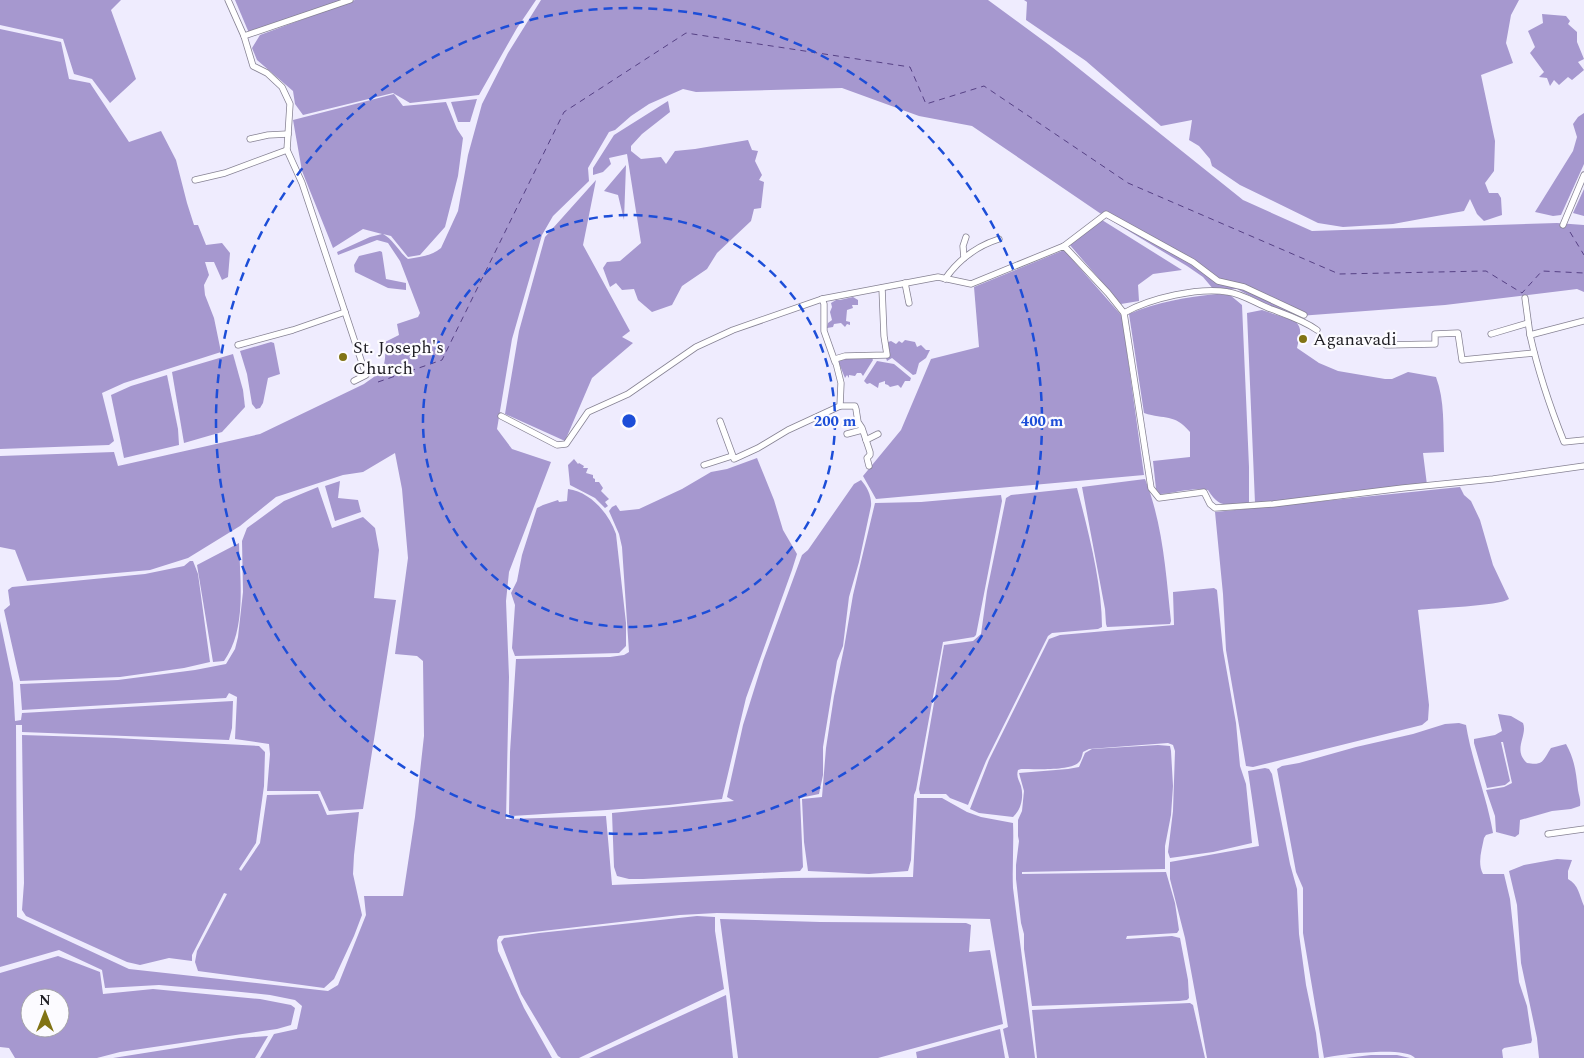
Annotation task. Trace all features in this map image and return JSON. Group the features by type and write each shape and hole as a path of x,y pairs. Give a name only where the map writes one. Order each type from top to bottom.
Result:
{"street":[{"path":"228,0 244,36 253,66 267,73 282,87 290,104 288,152 302,183 366,375 354,381"},
{"path":"244,36 350,0"},
{"path":"250,139 268,135 288,134"},
{"path":"223,177 288,152"},
{"path":"195,180 225,173 288,152"},
{"path":"1563,225 1584,175"},
{"path":"501,416 557,445 566,444 588,412 628,394 696,346 733,330 822,299 938,277 970,284 1064,246 1106,214 1193,262 1218,281 1244,287 1304,316"},
{"path":"964,258 963,246 966,237"},
{"path":"945,278 964,258 978,247 999,239"},
{"path":"1064,246 1124,313 1151,488 1159,498 1204,492 1210,504 1215,508 1273,504 1402,488 1493,480 1584,466"},
{"path":"905,283 909,303"},
{"path":"834,362 838,357 888,355 884,336 882,288"},
{"path":"1124,313 1144,304 1189,292 1228,292 1295,318 1317,330"},
{"path":"1525,298 1534,353 1564,442 1584,440"},
{"path":"822,299 824,304 824,331 840,383 840,406"},
{"path":"238,345 293,330 345,312"},
{"path":"1530,334 1584,321"},
{"path":"1491,334 1528,323"},
{"path":"1386,345 1435,344 1436,334 1458,333 1462,360 1534,353"},
{"path":"704,465 732,456 734,459 758,448 788,430 840,406 855,406 858,422 870,455 867,458 869,466"},
{"path":"720,421 732,456"},
{"path":"847,434 862,430"},
{"path":"866,440 878,434"},
{"path":"1548,834 1584,829"}],"shaded area":[{"path":"0,0 121,0 111,10 136,79 110,103 92,79 74,74 63,39 0,25"},
{"path":"235,0 344,0 249,33"},
{"path":"355,0 536,0 517,28 479,95 410,103 393,93 303,115 295,104 293,91 257,60 252,48 260,35"},
{"path":"541,0 988,0 1052,47 1243,200 1312,231 1557,223 1584,225 1584,292 1577,289 1445,305 1299,316 1271,307 1237,289 1214,290 1203,277 1187,266 1107,218 972,126 919,116 842,88 696,92 683,89 649,104 615,130 609,132 588,168 589,181 553,216 542,235 512,339 497,429 512,449 551,462 509,572 506,601 509,677 506,819 606,816 612,885 782,878 913,877 917,798 942,798 967,812 981,817 1013,823 1013,888 1035,1058 1009,1058 1003,1029 1008,1027 990,919 717,913 680,915 499,936 497,940 498,951 524,1008 552,1058 260,1058 274,1034 297,1029 302,1006 295,1000 270,995 159,985 105,988 102,970 59,950 0,967 0,621 13,683 15,721 21,720 22,713 233,701 232,728 229,740 22,732 22,725 16,725 17,917 129,969 328,991 338,985 366,915 364,896 403,896 415,817 424,736 423,661 417,656 395,654 408,558 402,489 395,453 363,472 343,475 276,497 240,526 188,558 150,570 27,581 15,550 0,547 0,456 114,452 118,466 260,434 364,384 376,375 383,367 385,342 399,335 397,324 418,317 420,313 400,261 388,243 377,240 338,255 337,252 370,237 382,234 363,229 333,248 302,171 293,120 394,94 403,106 446,102 457,129 463,138 458,176 445,227 420,255 408,257 391,236 383,234 408,259 434,253 441,248 458,211 468,155 482,104 508,53"},
{"path":"1024,0 1519,0 1511,15 1506,43 1513,63 1481,75 1495,141 1494,171 1485,183 1489,193 1498,193 1501,198 1502,215 1484,221 1477,214 1470,199 1464,211 1393,224 1343,227 1318,223 1240,185 1212,166 1210,159 1199,146 1189,140 1192,120 1161,126 1086,61 1026,20 1027,2"},
{"path":"1542,14 1566,16 1570,21 1568,24 1577,32 1577,42 1584,59 1578,62 1584,70 1572,80 1568,77 1559,85 1554,80 1550,86 1547,78 1539,77 1544,72 1530,53 1535,47 1528,31 1543,23"},
{"path":"0,29 61,42 69,79 90,83 129,142 161,131 176,160 194,225 198,225 206,245 222,243 230,253 228,277 222,280 214,262 205,262 209,275 204,285 205,295 214,318 221,352 124,383 102,393 114,441 109,445 0,449"},
{"path":"477,99 470,122 458,122 451,102"},
{"path":"668,101 670,112 642,134 631,146 631,151 641,159 661,157 666,164 675,151 748,140 752,150 758,151 755,161 762,175 759,180 764,182 761,208 754,209 751,221 717,253 707,269 682,286 672,305 652,312 638,300 634,289 622,290 616,283 610,287 603,268 607,262 620,261 641,243 627,154 609,158 611,164 603,172 593,175 593,168 614,135"},
{"path":"1584,113 1584,164 1561,215 1553,216 1535,212 1573,151 1577,137 1573,124"},
{"path":"626,165 624,220 618,195 604,191"},
{"path":"596,180 583,245 630,331 622,337 633,343 592,378 565,441 505,414 519,331 545,237"},
{"path":"1584,189 1584,216 1573,213"},
{"path":"1102,220 1182,270 1153,274 1138,285 1139,301 1121,304 1069,244"},
{"path":"1064,250 1122,316 1144,475 876,499 863,476 901,430 931,359 979,347 974,287"},
{"path":"382,252 386,279 406,283 406,290 388,288 355,272 354,265 359,256"},
{"path":"1217,294 1230,295 1242,305 1249,503 1230,505 1221,503 1208,490 1202,489 1160,494 1156,489 1153,461 1190,457 1190,432 1174,419 1144,413 1129,314 1150,306 1172,301"},
{"path":"853,297 858,300 858,305 852,305 853,308 847,310 846,321 850,322 850,325 847,324 845,327 841,323 827,328 828,323 832,320 830,312 831,303 836,300"},
{"path":"1262,310 1295,321 1300,330 1297,348 1319,363 1338,371 1385,379 1392,379 1408,372 1436,377 1442,405 1444,452 1423,453 1427,485 1255,503 1247,313"},
{"path":"905,340 915,342 917,347 921,345 926,350 930,350 926,358 919,363 916,374 913,375 892,358 887,361 886,358 889,351 888,342 891,341 896,344 899,341 902,343"},
{"path":"271,342 274,343 280,374 268,378 263,403 260,408 256,409 252,404 247,374 240,351"},
{"path":"233,354 243,390 245,407 222,432 184,443 172,372"},
{"path":"871,356 873,360 863,376 861,373 857,373 855,376 849,375 849,378 847,375 845,378 838,361 841,359"},
{"path":"877,361 894,364 911,378 910,381 905,381 901,388 898,385 890,387 885,384 885,381 879,383 878,388 870,383 867,384 864,381"},
{"path":"167,375 178,429 179,445 124,458 111,395 131,386"},
{"path":"757,458 774,500 783,530 797,554 746,698 722,799 607,810 512,816 509,814 510,752 516,659 610,657 624,655 629,652 622,547 619,534 609,511 616,505 620,511 639,509 682,489 711,472 727,469"},
{"path":"574,459 578,464 584,466 583,468 588,468 586,473 593,475 595,482 599,482 603,488 601,491 609,499 605,502 608,506 605,508 595,498 570,485 568,465"},
{"path":"1145,479 1160,531 1171,621 1170,624 1107,627 1082,487"},
{"path":"861,480 869,492 871,506 849,597 843,646 837,661 823,747 823,775 819,794 800,798 803,867 800,871 643,879 629,879 617,876 614,867 612,813 734,801 727,797 743,725 763,661 802,555 808,550 854,484"},
{"path":"340,481 338,498 358,500 361,512 335,521 325,486"},
{"path":"318,487 332,528 363,517 375,528 379,550 374,598 396,600 363,809 329,811 320,791 267,791 269,744 235,739 237,697 229,693 226,698 22,710 20,684 118,680 226,664 235,649 238,637 243,592 242,541 247,528 284,501"},
{"path":"1460,487 1464,495 1471,501 1480,520 1493,565 1509,599 1480,605 1418,610 1429,705 1428,720 1422,725 1253,767 1246,766 1226,650 1215,512"},
{"path":"1077,488 1097,575 1102,627 1098,629 1052,633 1048,636 986,761 968,805 950,798 946,794 920,794 919,789 944,645 973,641 981,634 987,591 1006,498 1011,495"},
{"path":"568,489 584,494 598,505 609,519 616,534 626,623 626,646 619,653 515,656 512,648 515,605 511,593 517,581 522,555 537,508 558,500 559,502 567,501"},
{"path":"1001,495 1002,501 976,635 974,637 943,642 914,795 911,860 908,871 869,874 808,871 804,842 802,799 822,797 826,748 834,696 853,595 875,503 921,502"},
{"path":"239,543 241,589 236,634 224,661 213,662 197,565"},
{"path":"193,561 198,574 210,662 184,668 120,677 20,681 4,610 10,605 8,590 12,587 145,574 184,566"},
{"path":"1214,588 1217,590 1223,650 1236,723 1240,766 1246,784 1252,843 1213,852 1170,858 1168,852 1173,811 1175,751 1173,745 1168,743 1089,749 1083,752 1080,761 1073,766 1018,770 1022,799 1018,811 1013,817 979,813 970,809 989,760 1049,639 1060,635 1174,625 1173,592"},
{"path":"1498,714 1511,716 1523,723 1524,732 1520,748 1523,758 1527,763 1540,763 1551,748 1566,744 1575,767 1580,800 1580,806 1571,809 1552,811 1520,820 1519,834 1515,837 1496,832 1495,816 1486,790 1504,787 1512,783 1503,742 1501,742 1510,781 1505,785 1487,788 1474,743 1474,739 1495,735 1502,731"},
{"path":"1459,723 1466,725 1493,833 1486,835 1484,838 1480,856 1481,870 1483,874 1504,874 1510,899 1519,982 1527,1006 1531,1043 1504,1048 1502,1050 1503,1058 1415,1058 1409,1054 1386,1052 1357,1053 1324,1058 1303,933 1303,888 1296,872 1277,769 1282,766 1413,734 1445,724"},
{"path":"22,735 259,746 265,752 264,786 256,843 239,869 241,871 260,843 267,795 318,794 327,815 359,812 353,874 362,915 334,979 324,988 198,971 195,962 197,951 227,894 224,893 192,955 192,961 169,958 140,965 127,962 26,916 22,910 24,883"},
{"path":"1170,746 1173,786 1171,815 1165,846 1165,869 1022,872 1022,874 1166,872 1175,903 1179,930 1177,933 1127,936 1126,939 1172,936 1180,938 1188,980 1189,998 1179,1001 1032,1006 1016,879 1019,841 1018,820 1022,811 1024,791 1019,773 1079,767 1085,753 1092,749"},
{"path":"1269,769 1272,774 1290,864 1297,889 1299,934 1319,1058 1207,1058 1185,938 1170,879 1170,862 1259,846 1248,771"},
{"path":"1557,859 1572,860 1568,871 1568,879 1577,887 1584,906 1584,1058 1539,1058 1537,1038 1521,963 1517,905 1509,871 1524,865"},
{"path":"697,916 715,917 715,931 724,989 579,1058 561,1058 558,1056 521,994 501,942 504,938 539,933"},
{"path":"720,919 966,923 971,925 969,952 990,950 1003,1024 878,1058 738,1058"},
{"path":"58,956 100,972 103,994 153,989 260,999 291,1005 295,1008 291,1025 277,1029 120,1052 97,1058 15,1058 9,1048 0,1047 0,973"},
{"path":"726,995 733,1058 589,1058"},
{"path":"1190,1003 1193,1005 1205,1058 1037,1058 1032,1010"},
{"path":"1000,1029 1005,1058 917,1058 916,1052"},
{"path":"268,1036 255,1058 113,1058 239,1038"},
{"path":"1371,1055 1397,1055 1410,1058 1346,1058"}],"ferry route":[{"path":"378,382 442,360 564,112 686,33 910,67 926,104 984,86 1128,183 1339,274 1486,271 1522,293 1542,271 1584,273"},
{"path":"1570,232 1584,255"}],"place":[{"name":"Aganavadi","path":"1303,339"},
{"name":"St. Joseph's Church","path":"343,357"}]}
